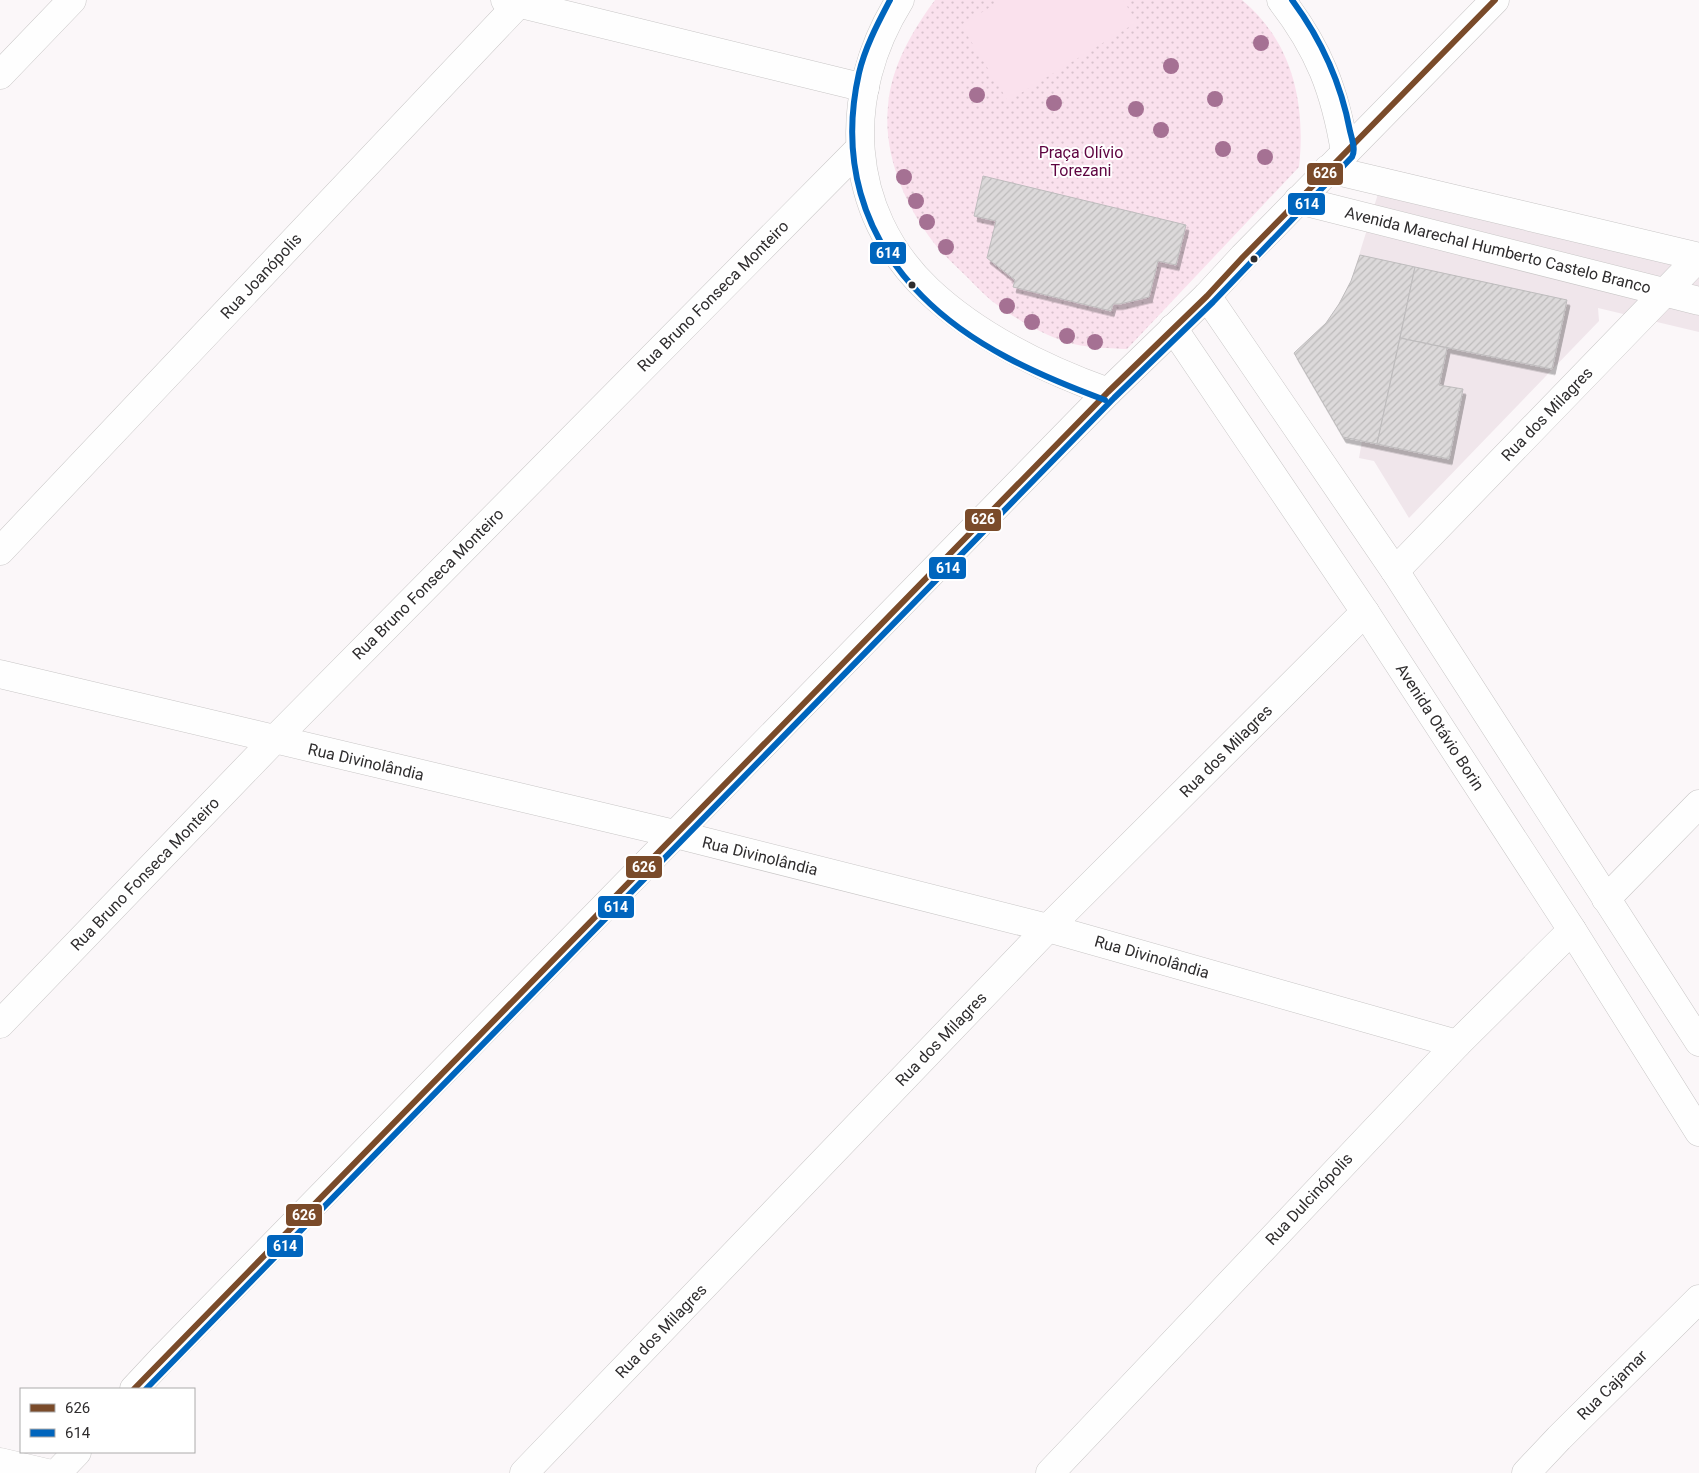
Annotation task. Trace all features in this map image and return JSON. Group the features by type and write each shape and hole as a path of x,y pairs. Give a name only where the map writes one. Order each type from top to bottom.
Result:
{"street":[{"path":"0,75 72,0"},
{"path":"900,0 886,22 876,46 861,108 860,148 864,175 871,201 881,226 894,250 910,272 929,291 962,317 1003,344 1032,360 1070,378 1108,392"},
{"path":"1281,0 1301,27 1321,64 1336,105 1336,161"},
{"path":"135,1388 162,1358 1108,392 1207,296 1494,0"},
{"path":"515,1 865,88"},
{"name":"Rua Joanópolis","path":"0,551 515,1"},
{"name":"Rua Bruno Fonseca Monteiro","path":"0,1024 274,740 860,148"},
{"path":"1336,161 1699,257"},
{"name":"Avenida Marechal Humberto Castelo Branco","path":"1298,200 1699,301"},
{"name":"Rua dos Milagres","path":"1395,572 1699,257"},
{"path":"1207,296 1395,572 1699,1042"},
{"name":"Avenida Otávio Borin","path":"1173,328 1200,365 1365,612 1572,930 1699,1132"},
{"name":"Rua dos Milagres","path":"524,1473 1048,928 1365,612"},
{"name":"Rua Divinolândia","path":"0,674 675,834 1048,928 1457,1044"},
{"path":"1606,899 1699,804"},
{"name":"Rua Dulcinópolis","path":"1050,1473 1457,1044 1572,930"},
{"name":"Rua Cajamar","path":"1526,1473 1699,1299"},
{"path":"1552,1473 1559,1438"},
{"path":"57,1473 76,1453"},
{"path":"0,1462 47,1473"}],"shaded area":[{"path":"1386,168 1699,243 1699,332 1598,308 1599,321 1409,518 1374,461 1359,458 1362,441 1343,437 1294,353 1326,323 1351,281"}],"green space":[{"name":"Praça Olívio Torezani","path":"935,0 1242,0 1273,35 1284,55 1292,76 1300,121 1299,167 1127,349 1096,347 1066,342 1039,331 992,301 946,257 923,228 898,179 889,143 887,124 893,77 904,50 918,24"},
{"path":"1002,0 1123,0 1137,22 1008,101 961,25"}],"building":[{"path":"983,176 1186,225 1176,265 1158,261 1149,297 1113,304 1111,311 1013,287 1015,280 987,258 996,221 974,216"},
{"path":"1360,255 1415,267 1377,444 1343,437 1294,353 1326,323 1339,304 1351,281"},
{"path":"1415,267 1567,300 1552,369 1400,338"},
{"path":"1400,338 1447,348 1439,385 1463,389 1449,459 1377,444"}],"transit line":[{"name":"614","path":"890,0 872,35 865,54 859,73 854,104 852,135 854,164 860,193 870,221 884,247 901,272 922,296 962,330 984,345 1031,370 1105,400"},
{"name":"614","path":"147,1388 1114,398 1213,302 1352,157 1354,151 1353,141 1335,79 1321,46 1292,0"},
{"name":"626","path":"135,1388 1108,392 1207,296 1495,0"}]}
